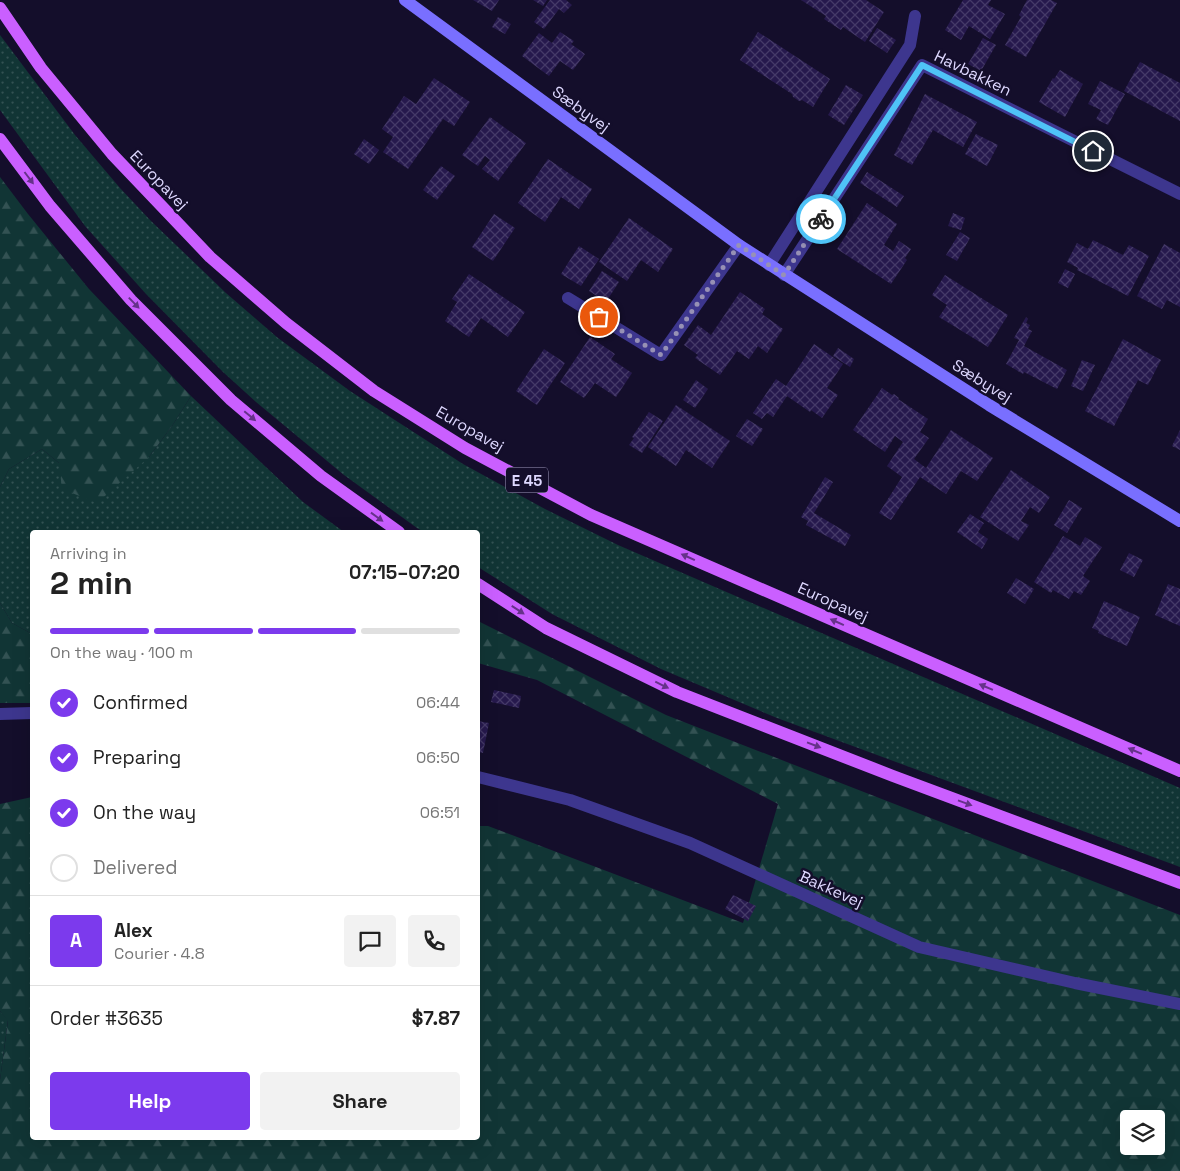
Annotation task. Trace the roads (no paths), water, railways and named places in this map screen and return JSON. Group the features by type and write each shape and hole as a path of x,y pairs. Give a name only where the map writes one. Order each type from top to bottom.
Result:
{"main road":[{"name":"Europavej","path":"0,8 42,68 112,154 210,257 286,323 374,391 465,448 591,515 1180,771"},
{"path":"0,140 50,206 131,300 231,400 321,476 396,530"},
{"path":"480,585 546,628 677,692 902,779 1180,882"}],"street":[{"name":"Sæbyvej","path":"405,0 739,245 989,405 1180,521"},
{"path":"769,265 910,45 915,16"},
{"name":"Havbakken","path":"784,275 922,65 1180,194"},
{"path":"568,298 661,355 739,245"},
{"path":"0,714 30,713"},
{"name":"Bakkevej","path":"480,778 570,800 690,843 919,947 1075,983 1180,1004"}]}
